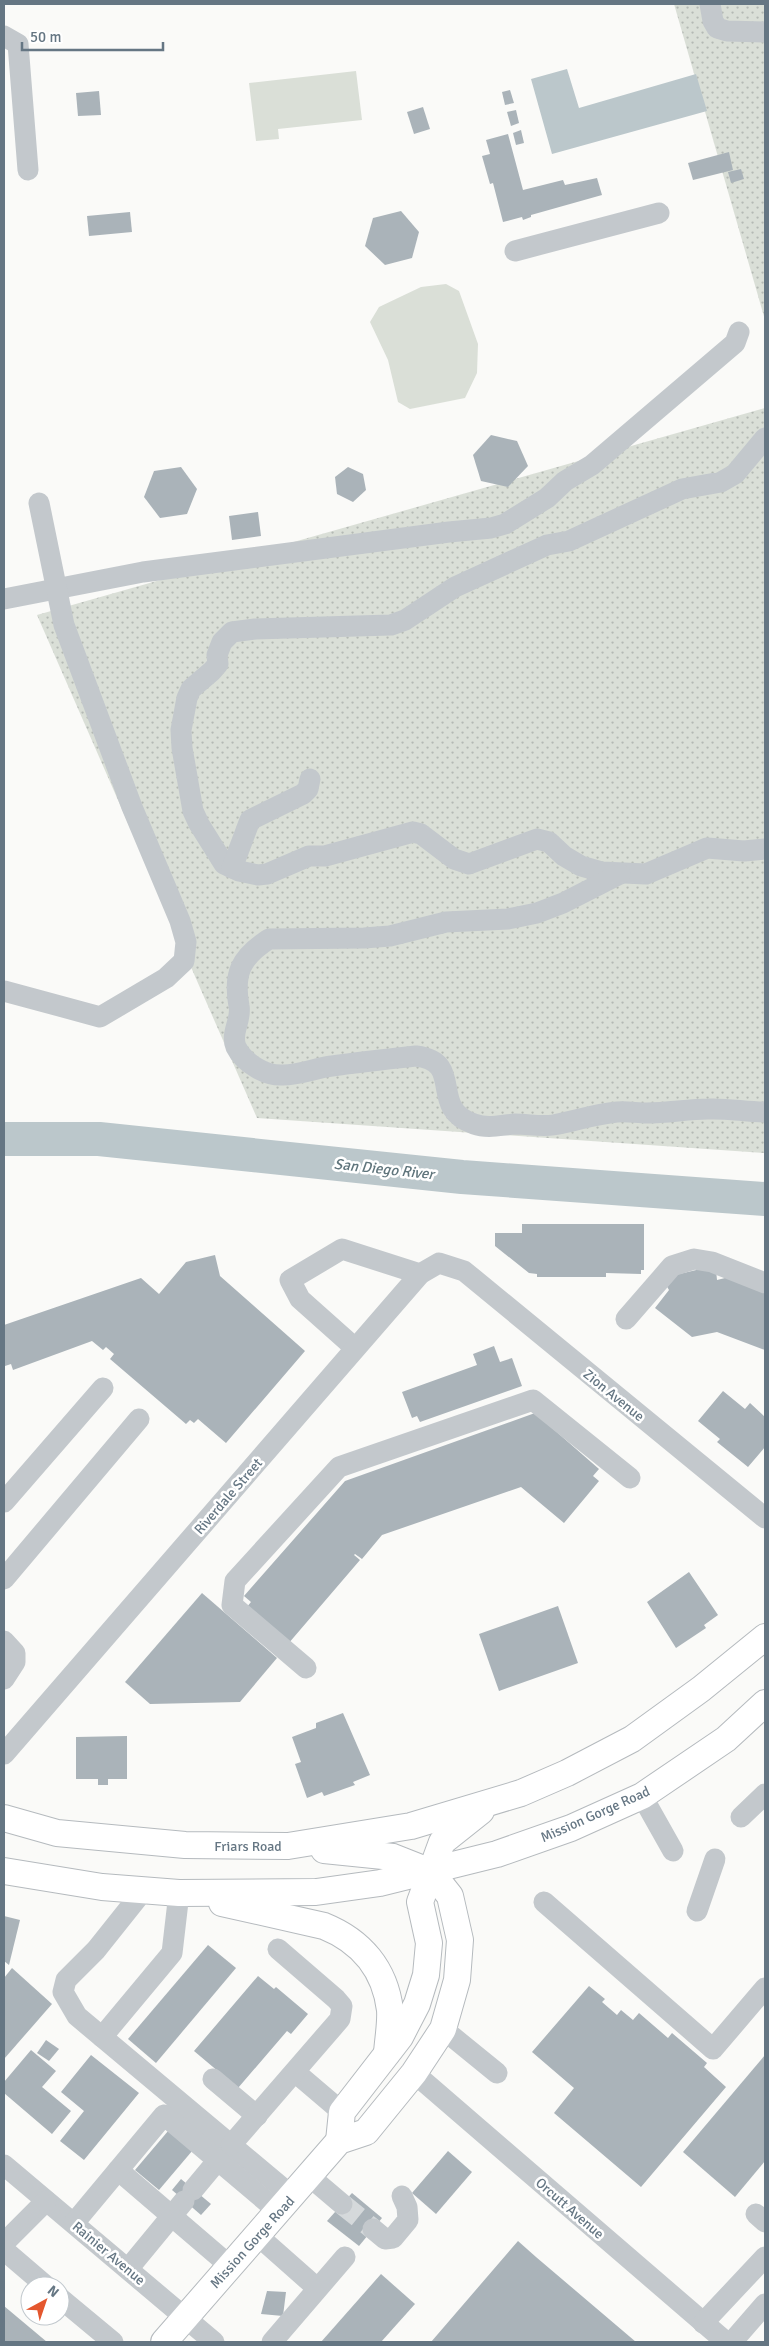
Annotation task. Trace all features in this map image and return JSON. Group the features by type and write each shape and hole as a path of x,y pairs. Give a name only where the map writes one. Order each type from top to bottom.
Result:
{"main road":[{"path":"288,1846 393,1857 430,1872 450,1896 460,1940 456,1980 443,2029 414,2073 366,2132 339,2141 342,2112 400,2037 417,2004 426,1975 429,1943 420,1902 430,1872 442,1842 490,1804 567,1773 632,1739 701,1689 765,1637"},
{"name":"Mission Gorge Road","path":"430,1872 498,1854 553,1834 642,1796 726,1739 764,1706"},
{"name":"Friars Road","path":"4,1818 57,1833 176,1845 288,1846 411,1826 490,1804"},
{"path":"4,1870 102,1887 179,1894 324,1926 338,1932 362,1948 381,1975 390,2012 386,2055"},
{"path":"179,1894 316,1892 380,1883 430,1872"},
{"name":"Mission Gorge Road","path":"164,2342 339,2141"}],"street":[{"path":"710,4 713,21 717,28 727,31 765,32"},
{"path":"4,36 18,44 28,170"},
{"path":"515,251 658,213"},
{"path":"4,599 143,572 491,528 505,524 547,498 565,481 592,465 735,343 739,332"},
{"path":"765,438 735,474 721,482 682,489 569,540 547,545 455,587 405,620 391,625 255,629 232,632 222,642 218,655 218,664 191,689 187,698 181,730 182,748 193,811 224,864 258,875 277,870 309,856 325,856 413,832 421,834 454,859 469,864 537,839 549,842 564,856 581,866 602,872 646,874 707,848 744,851 765,849"},
{"path":"4,991 100,1017 166,978 184,961 186,942 180,921 132,807 64,625 39,503"},
{"path":"232,868 240,849 244,831 250,820 303,794 308,788 310,779"},
{"path":"623,873 562,903 537,913 508,919 446,922 390,936 269,939 243,962 237,975 241,1014 234,1034 235,1046 246,1060 258,1069 282,1075 331,1066 416,1056 427,1058 437,1063 443,1073 449,1104 454,1112 474,1124 490,1127 515,1124 552,1125 586,1116 618,1112 648,1113 711,1109 765,1112"},
{"path":"355,1348 300,1299 290,1280 342,1249 420,1274"},
{"path":"626,1319 672,1266 694,1259 712,1262 765,1283"},
{"name":"Riverdale Street","path":"4,1754 420,1274 439,1262 464,1271"},
{"name":"Zion Avenue","path":"464,1271 765,1518"},
{"path":"4,1502 103,1388"},
{"path":"306,1668 232,1605 235,1581 339,1467 533,1400 630,1478"},
{"path":"4,1579 139,1419"},
{"path":"4,1641 15,1653 15,1662 4,1679"},
{"path":"741,1817 765,1794"},
{"path":"642,1796 673,1851"},
{"path":"696,1911 716,1859"},
{"path":"143,1890 96,1950 66,1980 63,1992 77,2016 102,2037 224,2153 286,2204"},
{"path":"102,2037 172,1953 179,1894"},
{"path":"544,1902 713,2049 765,1988"},
{"path":"128,2269 224,2153 336,2026 340,2018 342,2006 336,1999 278,1949"},
{"path":"443,2029 497,2073"},
{"path":"295,2072 342,2112"},
{"name":"Orcutt Avenue","path":"414,2073 726,2342"},
{"path":"213,2079 257,2116"},
{"path":"74,2223 164,2115 224,2153"},
{"name":"Rainier Avenue","path":"4,2164 214,2342"},
{"path":"118,2170 183,2202 230,2266"},
{"path":"309,2176 342,2204"},
{"path":"373,2229 385,2239 393,2238 408,2220 408,2207 402,2196"},
{"path":"4,2243 46,2201"},
{"path":"258,2235 317,2288"},
{"path":"4,2250 34,2276"},
{"path":"272,2342 345,2257"},
{"path":"703,2323 765,2257"},
{"path":"732,2342 765,2304"},
{"path":"70,2310 90,2335 113,2342"}],"shaded area":[{"path":"674,4 765,4 765,320"},
{"path":"567,69 579,108 696,74 707,111 552,154 531,79"},
{"path":"356,71 362,120 278,129 279,139 256,141 249,83"},
{"path":"446,284 459,291 478,344 477,373 465,398 410,409 398,402 388,360 370,322 379,307 421,287"},
{"path":"765,408 765,1153 257,1118 37,615"}],"building":[{"path":"510,90 514,103 505,105 502,92"},
{"path":"99,91 101,115 78,116 76,93"},
{"path":"423,107 430,129 414,134 407,112"},
{"path":"516,110 519,123 511,126 507,112"},
{"path":"521,130 524,143 516,145 513,133"},
{"path":"508,134 523,190 563,180 565,185 597,178 602,195 531,215 531,217 523,220 522,217 503,222 493,183 490,184 482,156 490,154 486,140"},
{"path":"729,152 733,170 693,180 688,163"},
{"path":"741,169 744,179 731,183 728,172"},
{"path":"401,211 419,232 412,258 385,265 365,246 373,218"},
{"path":"130,212 132,232 89,236 87,216"},
{"path":"491,435 517,441 528,466 508,487 481,481 473,455"},
{"path":"181,467 197,489 187,514 160,518 144,497 154,471"},
{"path":"348,467 363,474 366,490 353,502 337,494 335,477"},
{"path":"258,512 261,536 232,540 229,516"},
{"path":"522,1224 644,1224 644,1270 641,1270 641,1274 606,1273 606,1277 537,1277 537,1274 529,1273 495,1246 495,1233 522,1233"},
{"path":"215,1255 220,1276 305,1351 226,1443 198,1419 194,1423 190,1420 186,1424 110,1359 114,1354 106,1347 103,1350 92,1341 13,1370 11,1364 5,1366 4,1325 141,1278 159,1294 186,1262"},
{"path":"709,1267 716,1270 717,1280 737,1275 765,1286 765,1350 717,1332 692,1337 655,1308 669,1290 666,1285 675,1275"},
{"path":"494,1346 500,1362 512,1358 522,1386 420,1422 417,1416 412,1418 402,1392 477,1365 473,1354"},
{"path":"723,1391 745,1409 750,1403 765,1417 765,1447 748,1467 717,1442 720,1439 698,1421"},
{"path":"535,1413 599,1469 593,1476 599,1481 564,1523 521,1487 382,1535 362,1559 354,1555 360,1560 288,1644 246,1608 251,1602 244,1596 345,1481"},
{"path":"689,1572 718,1615 704,1625 706,1628 676,1648 647,1602"},
{"path":"202,1593 277,1658 240,1702 150,1704 125,1682"},
{"path":"558,1606 578,1663 499,1691 479,1634"},
{"path":"343,1713 370,1775 353,1782 355,1785 324,1796 322,1792 307,1798 295,1764 301,1762 292,1737 316,1728 316,1723"},
{"path":"127,1736 127,1779 108,1779 108,1785 98,1785 98,1779 76,1779 76,1737"},
{"path":"4,1916 20,1920 9,1965 4,1961"},
{"path":"208,1945 236,1968 156,2063 128,2039"},
{"path":"12,1968 52,2004 4,2059 4,1978"},
{"path":"258,1976 274,1989 276,1987 308,2014 291,2034 287,2031 238,2088 194,2051"},
{"path":"589,1986 605,1999 602,2002 617,2015 621,2010 633,2020 639,2013 668,2038 672,2033 707,2063 704,2067 726,2087 641,2187 554,2113 574,2088 532,2052"},
{"path":"46,2040 59,2049 49,2061 37,2053"},
{"path":"31,2050 56,2071 42,2087 71,2111 52,2134 4,2093 4,2082"},
{"path":"91,2055 139,2093 84,2160 60,2141 84,2111 61,2092"},
{"path":"765,2055 765,2161 735,2197 683,2152"},
{"path":"174,2124 198,2144 159,2190 135,2170"},
{"path":"448,2151 472,2172 436,2214 412,2193"},
{"path":"181,2179 211,2204 201,2215 172,2190"},
{"path":"352,2193 382,2218 359,2246 327,2221"},
{"path":"518,2241 536,2257 636,2342 431,2342"},
{"path":"381,2274 415,2304 381,2342 321,2342"},
{"path":"267,2291 286,2292 283,2316 261,2314"},
{"path":"4,2306 20,2319 20,2326 28,2326 47,2342 4,2342"}],"waterway":[{"name":"San Diego River","path":"4,1139 99,1139 462,1177 765,1199"}],"tunnel":[{"path":"342,2204 373,2229"}]}
